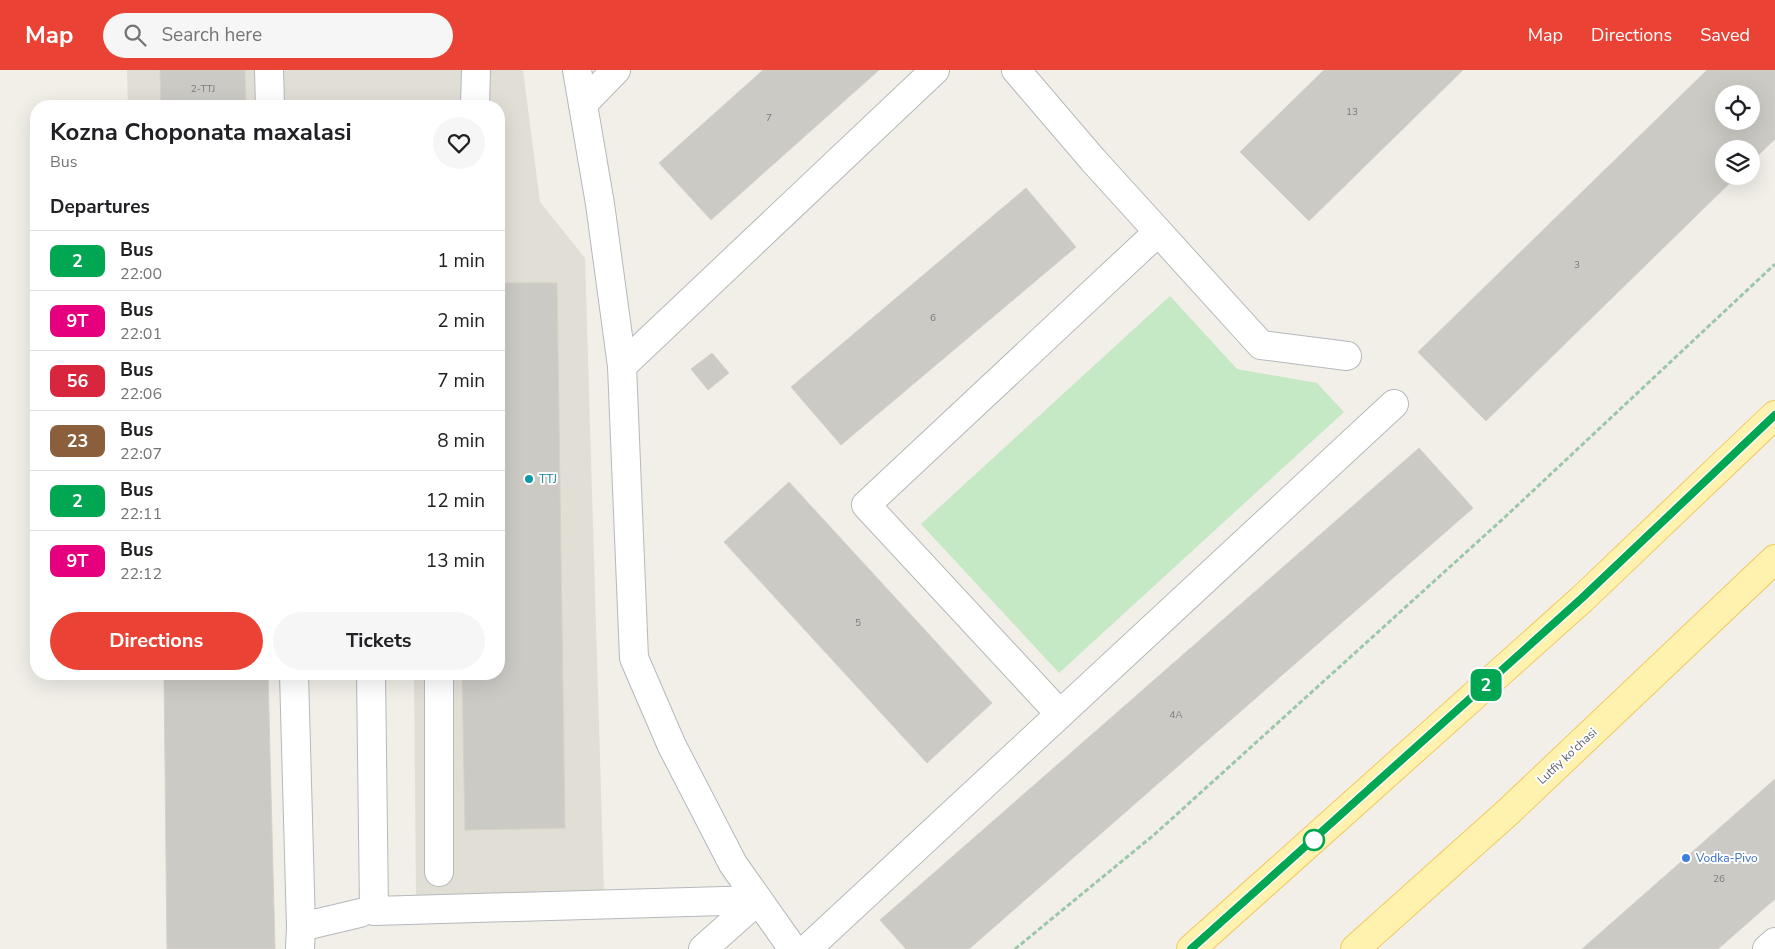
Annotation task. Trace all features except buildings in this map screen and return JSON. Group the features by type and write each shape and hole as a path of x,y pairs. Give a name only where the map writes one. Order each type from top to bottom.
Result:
{"main road":[{"path":"1191,949 1582,598 1775,415"},
{"name":"Lutfiy ko'chasi","path":"1356,949 1508,812 1775,559"}],"lane":[{"path":"270,70 270,100"},
{"path":"475,100 476,70"},
{"path":"577,70 600,204 622,366 634,658 672,746 732,864 793,949"},
{"path":"583,104 616,70"},
{"path":"622,366 935,70"},
{"path":"1016,70 1093,160 1260,345 1347,356"},
{"path":"1060,714 866,505 1158,232"},
{"path":"807,949 1394,404"},
{"path":"294,680 300,938 360,912"},
{"path":"371,680 374,911 758,900"},
{"path":"439,680 439,872"},
{"path":"703,949 758,900"},
{"path":"1767,949 1775,942"}],"path":[{"path":"1015,949 1162,828 1505,517 1775,264"}],"shaded area":[{"path":"127,70 523,70 540,202 585,258 604,892 416,898 414,680 505,680 505,100 128,100"}],"green space":[{"path":"1170,296 1237,369 1317,383 1344,412 1059,673 921,524"}],"bus line":[{"name":"2","path":"1191,949 1582,598 1775,415"}],"place":[{"name":"TTJ","path":"529,479"},
{"name":"Vodka-Pivo","path":"1686,858"}]}
